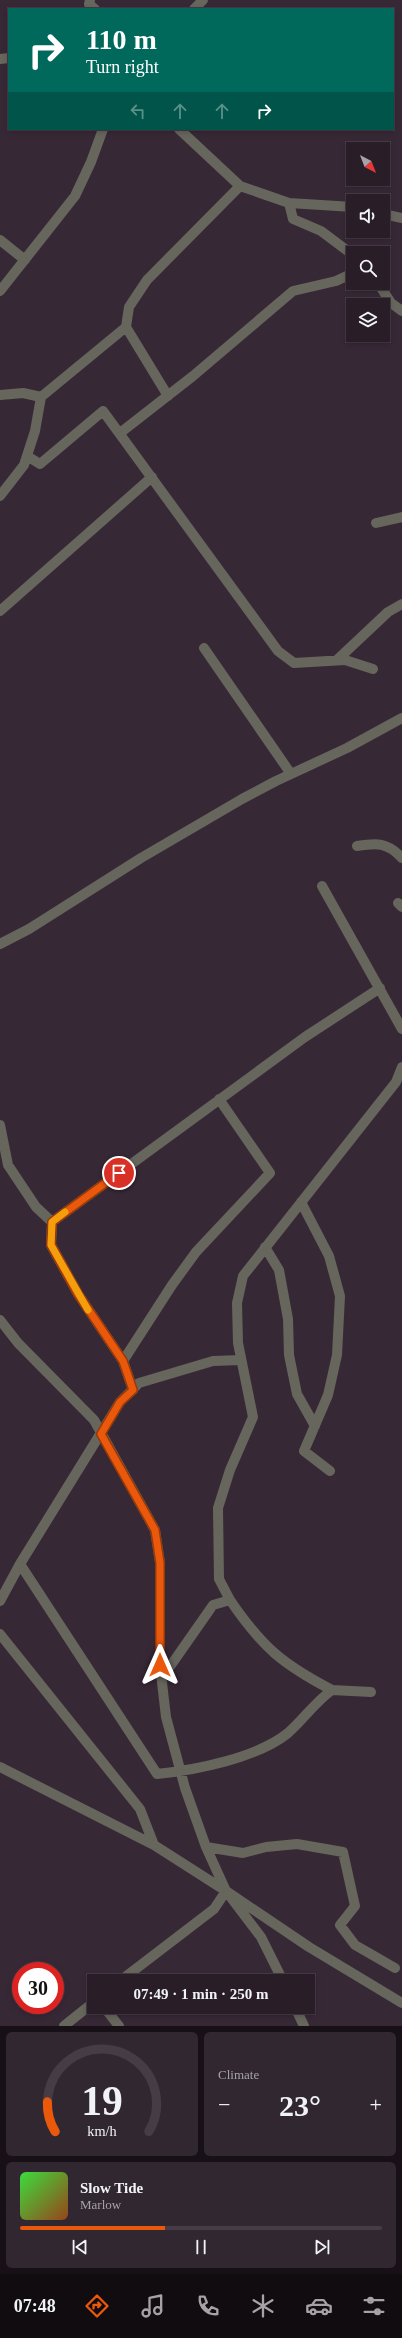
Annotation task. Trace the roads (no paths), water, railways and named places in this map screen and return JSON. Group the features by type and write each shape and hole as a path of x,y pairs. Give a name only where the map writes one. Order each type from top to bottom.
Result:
{"street":[{"path":"90,0 89,4 94,8"},
{"path":"195,8 203,0"},
{"path":"0,291 75,196 91,162 103,130"},
{"path":"180,130 240,186 289,203 346,207"},
{"path":"168,396 126,327 129,307 147,280 240,186"},
{"path":"289,203 293,219 321,231 346,250"},
{"path":"390,215 402,218"},
{"path":"0,240 25,260"},
{"path":"120,433 168,396 292,291 346,276"},
{"path":"383,290 391,303 402,311"},
{"path":"0,496 24,465 35,431 41,397 126,327"},
{"path":"0,395 23,393 41,397"},
{"path":"27,456 40,464 103,411 278,651 294,663 345,660 373,670"},
{"path":"0,611 152,477"},
{"path":"376,523 402,516"},
{"path":"337,660 388,612 402,604"},
{"path":"204,648 291,774"},
{"path":"0,944 29,929 141,858 242,799 347,748 402,718"},
{"path":"357,846 378,842 395,851 402,858"},
{"path":"322,886 402,1029"},
{"path":"52,1222 305,1037 380,988"},
{"path":"371,1692 332,1690 301,1674 268,1650 230,1600 218,1579 218,1508 230,1470 253,1417 238,1343 237,1303 243,1276 396,1082 402,1067"},
{"path":"123,1361 172,1284 196,1252 270,1172 219,1099"},
{"path":"0,1125 8,1165 36,1207 52,1222 51,1245 78,1294 123,1361 133,1390"},
{"path":"301,1202 329,1256 340,1296 337,1355 328,1395 304,1451 330,1471"},
{"path":"265,1247 279,1270 288,1319 289,1355 297,1394 315,1426"},
{"path":"0,1320 18,1343 94,1420 155,1530 160,1563 162,1678 166,1717 181,1771 206,1847 226,1891 261,1937 280,1974"},
{"path":"0,1601 20,1564 120,1402 140,1383 206,1363 241,1360"},
{"path":"20,1564 157,1774 181,1771 262,1749 288,1733 318,1701 332,1690"},
{"path":"162,1678 213,1605 230,1600"},
{"path":"0,1634 140,1809 154,1845"},
{"path":"0,1767 154,1845 309,1947 402,2003"},
{"path":"206,1847 243,1853 297,1844 343,1852 355,1906 340,1925 355,1945 395,1968"},
{"path":"129,1974 214,1909 226,1891"},
{"path":"64,2026 87,2008"},
{"path":"110,2014 119,2026"},
{"path":"298,2014 304,2026"}]}
